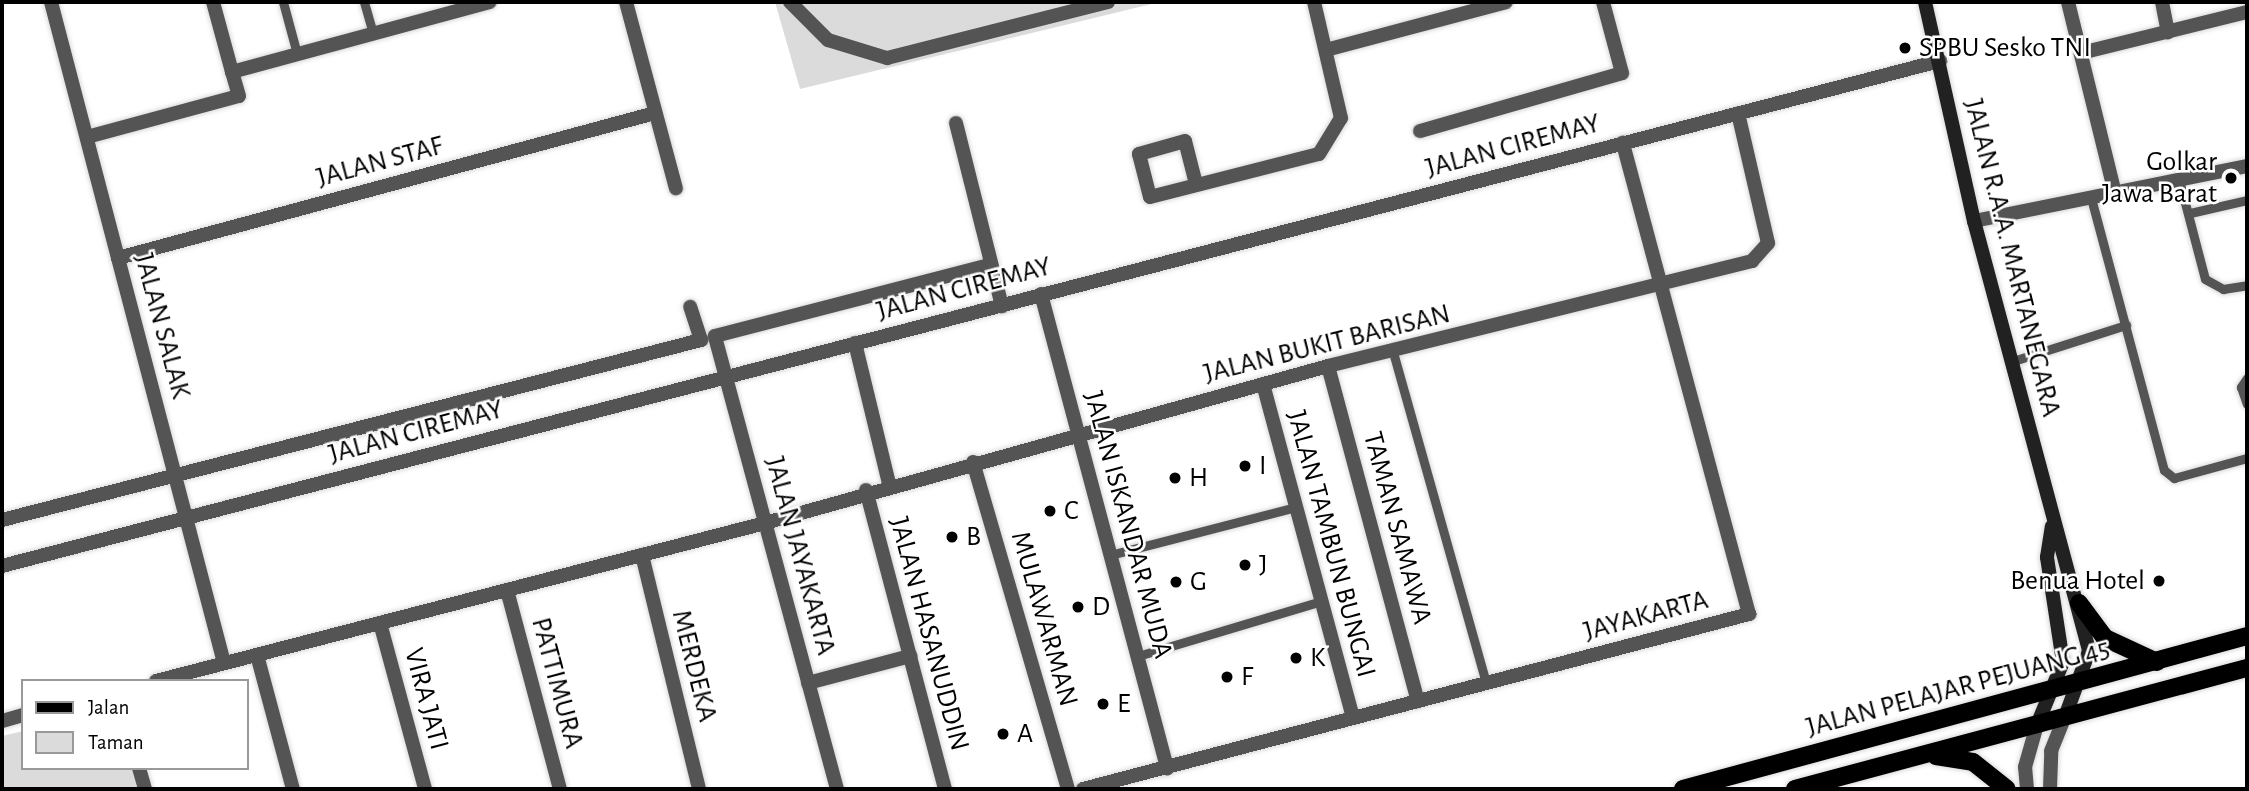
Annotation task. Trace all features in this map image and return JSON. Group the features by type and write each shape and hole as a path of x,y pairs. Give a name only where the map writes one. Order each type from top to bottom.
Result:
{"main road":[{"name":"JALAN R.A.A. MARTANEGARA","path":"1925,2 1974,221 2052,526 2079,603 2089,651 2082,682 2065,717"},
{"name":"JALAN R.A.A. MARTANEGARA","path":"2037,725 2063,662 2047,557 2052,526"},
{"path":"2079,603 2105,638 2157,662"},
{"name":"JALAN PELAJAR PEJUANG 45","path":"1683,789 2247,636"},
{"name":"JALAN PELAJAR PEJUANG 45","path":"1795,789 1843,783 1918,757 2247,667"},
{"path":"1918,757 1973,762 2007,789"}],"street":[{"name":"JALAN SALAK","path":"51,2 224,663"},
{"path":"87,137 239,96 213,2"},
{"path":"232,72 373,34 453,6 490,2"},
{"path":"626,2 676,188"},
{"path":"790,2 828,40 887,58 1108,2"},
{"path":"1196,184 1185,141 1139,153 1150,197 1319,154 1341,118 1314,2"},
{"path":"1326,50 1506,2"},
{"path":"1420,131 1622,73 1604,2"},
{"path":"2068,2 2115,193"},
{"path":"2162,2 2168,32"},
{"path":"2081,54 2247,12"},
{"name":"JALAN CIREMAY","path":"2,566 1940,61"},
{"name":"JALAN STAF","path":"118,258 655,113"},
{"name":"JALAN BUKIT BARISAN","path":"164,679 765,523 889,484 1328,366 1660,287 1752,261 1768,243 1738,113"},
{"path":"956,123 1002,306"},
{"name":"JAYAKARTA","path":"1083,789 1749,614 1623,143"},
{"path":"1974,221 2247,166"},
{"name":"JALAN CIREMAY","path":"715,336 990,265"},
{"name":"JALAN ISKANDAR MUDA","path":"1041,294 1167,769"},
{"name":"JALAN CIREMAY","path":"2,520 701,340 690,307"},
{"name":"JALAN JAYAKARTA","path":"715,336 836,789"},
{"path":"855,343 889,484"},
{"name":"TAMAN SAMAWA","path":"1328,366 1418,701"},
{"name":"JALAN TAMBUN BUNGAI","path":"1263,384 1353,718"},
{"name":"MULAWARMAN","path":"972,462 1068,789"},
{"name":"JALAN HASANUDDIN","path":"866,491 945,789"},
{"name":"MERDEKA","path":"642,555 699,789"},
{"name":"PATTIMURA","path":"507,590 560,789"},
{"name":"VIRA JATI","path":"380,623 425,789"},
{"path":"257,654 293,789"},
{"path":"808,683 910,656"},
{"path":"2,721 21,716"},
{"path":"2050,789 2051,751 2065,717"},
{"path":"2027,789 2025,767 2037,725"},
{"path":"140,770 145,789"}],"lane":[{"path":"283,2 298,54"},
{"path":"364,2 373,34"},
{"path":"2179,180 2190,213 2205,279 2222,289 2247,285"},
{"path":"2091,198 2164,470 2174,478 2247,458"},
{"path":"2190,213 2247,200"},
{"path":"2010,362 2126,325"},
{"path":"1393,352 1486,683"},
{"path":"2247,378 2241,382 2247,404"},
{"path":"1110,555 1295,507"},
{"path":"1138,656 1321,601"}],"green space":[{"path":"775,2 1160,2 800,89"},
{"path":"21,731 21,770 136,770 141,789 2,789 2,736"}],"place":[{"name":"SPBU Sesko TNI","path":"1905,48"},
{"name":"Golkar Jawa Barat","path":"2231,178"},
{"name":"I","path":"1245,466"},
{"name":"H","path":"1175,478"},
{"name":"C","path":"1050,511"},
{"name":"B","path":"952,537"},
{"name":"J","path":"1245,565"},
{"name":"Benua Hotel","path":"2159,581"},
{"name":"G","path":"1176,582"},
{"name":"D","path":"1078,607"},
{"name":"K","path":"1296,658"},
{"name":"F","path":"1227,677"},
{"name":"E","path":"1103,704"},
{"name":"A","path":"1003,734"}]}
